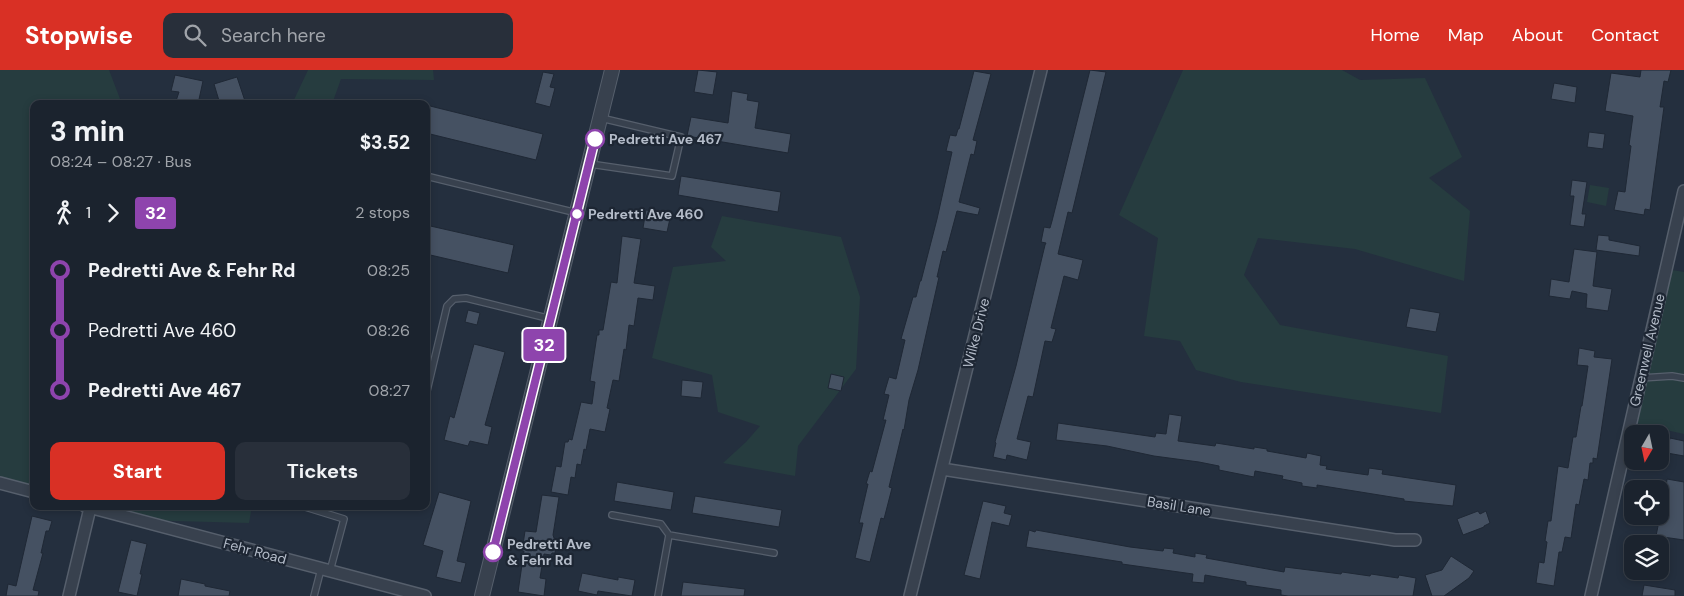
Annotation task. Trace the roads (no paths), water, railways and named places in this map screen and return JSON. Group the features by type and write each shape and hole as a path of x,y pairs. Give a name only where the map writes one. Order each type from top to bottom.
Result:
{"street":[{"path":"482,596 612,70"},
{"name":"Wilke Drive","path":"910,596 1040,70"},
{"name":"Greenwell Avenue","path":"1591,596 1684,192"},
{"name":"Basil Lane","path":"942,469 1394,540 1415,540"},
{"path":"0,483 30,491"},
{"path":"69,596 87,510"},
{"name":"Fehr Road","path":"99,510 326,570 389,591 425,596"}],"lane":[{"path":"589,164 672,176 681,136 601,118"},
{"path":"430,177 577,213"},
{"path":"430,377 446,306 454,299 466,298 551,319"},
{"path":"1641,378 1672,376 1684,378"},
{"path":"314,596 326,570 344,519 315,510"},
{"path":"612,515 661,524 669,535 774,553"},
{"path":"658,596 669,535"}],"place":[{"name":"Pedretti Ave 467","path":"595,139"},
{"name":"Pedretti Ave 460","path":"577,214"},
{"name":"Pedretti Ave & Fehr Rd","path":"493,552"}]}
